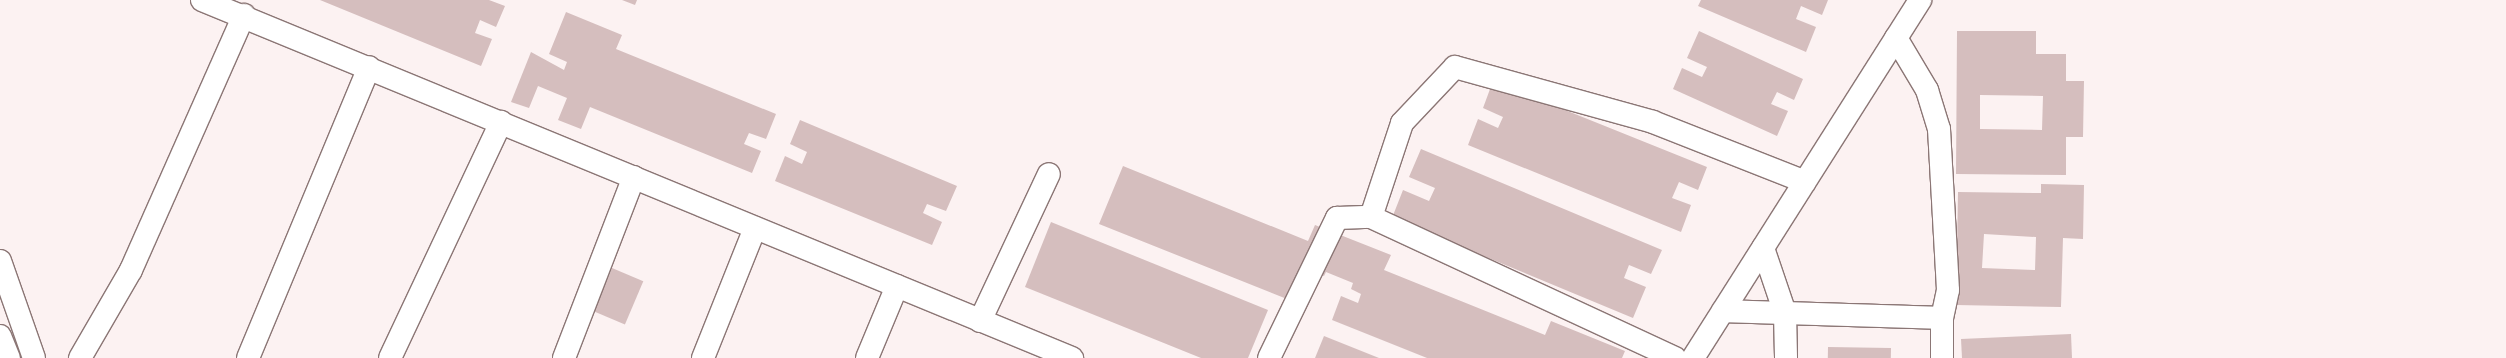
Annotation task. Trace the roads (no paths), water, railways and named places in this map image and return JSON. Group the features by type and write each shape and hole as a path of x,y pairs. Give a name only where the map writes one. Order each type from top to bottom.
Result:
{"street":[{"path":"202,0 369,67 1072,358"},
{"path":"1693,358 1920,0"},
{"path":"80,358 131,270 244,16"},
{"path":"1896,38 1927,90 1939,129 1948,290 1942,318 1942,358"},
{"path":"1371,217 1402,123 1455,66 1653,122 1805,182"},
{"path":"248,358 369,67"},
{"path":"390,358 501,122"},
{"path":"980,321 1049,174"},
{"path":"564,358 634,177"},
{"path":"1269,358 1337,218 1371,217 1675,358"},
{"path":"703,358 756,228"},
{"path":"1763,248 1785,313 1786,358"},
{"path":"0,261 34,358"},
{"path":"867,358 897,286"},
{"path":"1723,311 1942,318"},
{"path":"0,336 9,358"}]}
